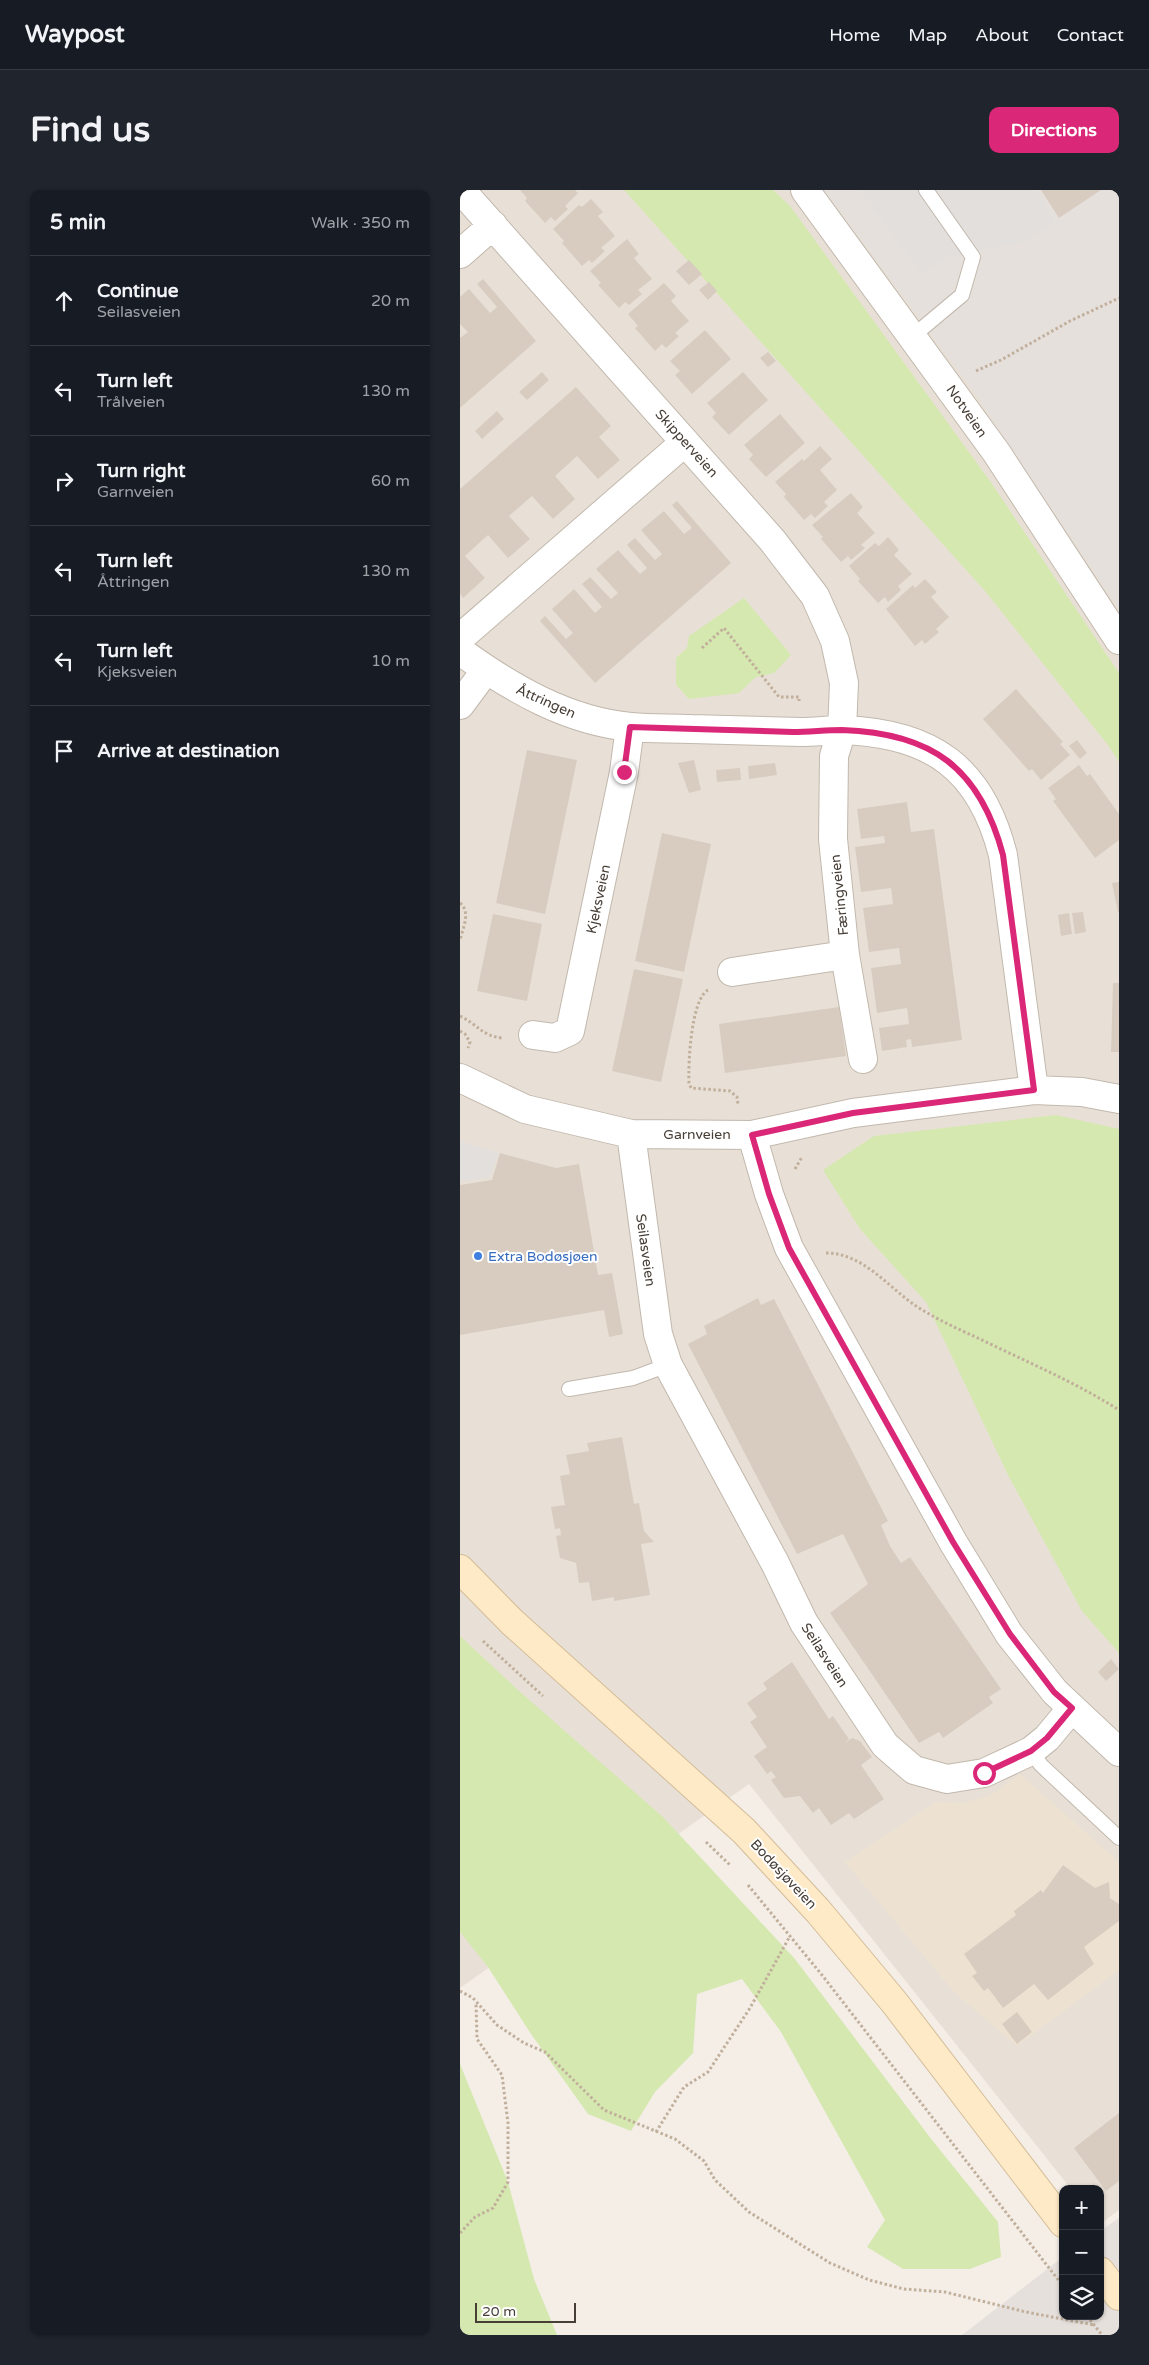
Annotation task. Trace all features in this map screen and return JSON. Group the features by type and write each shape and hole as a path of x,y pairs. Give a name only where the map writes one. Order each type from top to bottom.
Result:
{"street":[{"name":"Skipperveien","path":"461,190 772,540 815,596 835,641 844,683 842,730"},
{"name":"Notveien","path":"805,190 948,383 996,452 1119,640"},
{"path":"460,254 493,225"},
{"path":"460,638 685,442"},
{"name":"Åttringen","path":"460,651 502,681 571,715 630,727 803,732 842,730 878,734 906,740 928,748 948,760 970,780 996,828 1003,855 1034,1090"},
{"path":"460,705 486,670"},
{"name":"Kjeksveien","path":"533,1035 555,1038 570,1031 624,772 630,727"},
{"name":"Færingveien","path":"842,730 834,756 833,839 845,955 863,1059"},
{"path":"738,971 845,955"},
{"name":"Garnveien","path":"463,1066 525,1109 631,1134 752,1135 853,1113 1034,1090 1082,1092 1119,1099"},
{"name":"Seilasveien","path":"631,1134 658,1334 668,1365 775,1563 804,1623 885,1745 914,1770 947,1779 984,1773 1031,1751 1047,1738 1072,1708"},
{"path":"752,1135 769,1194 789,1248 953,1542 1010,1634 1054,1692 1119,1752"},
{"name":"Bodøsjøveien","path":"460,1569 512,1622 744,1831 811,1903 894,2002 1059,2218"},
{"path":"1103,2275 1119,2296"}],"lane":[{"path":"914,336 962,295 973,257 926,190"},
{"path":"569,1389 633,1378 668,1365"},
{"path":"1031,1751 1041,1765 1119,1838"}],"path":[{"path":"948,383 1001,360 1070,321 1119,298"},
{"path":"702,648 724,628 778,697 799,697 799,709"},
{"path":"460,903 464,906 466,918 460,940"},
{"path":"738,971 738,984 706,990 700,998 690,1046 689,1066 691,1088 730,1091 737,1097 738,1110"},
{"path":"460,1016 472,1022 482,1032 492,1036 501,1038 533,1035"},
{"path":"460,1031 465,1034 470,1042 463,1066"},
{"path":"818,1252 847,1255 916,1306 940,1320 1079,1388 1119,1410"},
{"path":"480,1638 544,1697"},
{"path":"705,1841 733,1869"},
{"path":"746,1883 955,2144 1059,2281"},
{"path":"656,2132 684,2087 708,2072 750,2008 790,1936"},
{"path":"460,1991 476,2003 497,2026 524,2043 545,2052 604,2110 674,2139 692,2150 704,2161 715,2180 749,2212 830,2263 869,2280 904,2289 945,2292 1026,2312 1094,2325"},
{"path":"460,2233 475,2217 493,2208 508,2182 508,2123 502,2074 477,2040 476,2003"},
{"path":"1090,2320 1102,2335"}],"shaded area":[{"path":"460,190 1119,190 1119,2210 1104,2221 1104,2185 1068,2185 749,1784 460,1988"},
{"path":"824,190 1119,190 1119,610 971,388"},
{"path":"860,190 1035,190 1055,220 1027,241 943,258 922,273"},
{"path":"460,1141 499,1153 490,1177 460,1182"},
{"path":"1020,1774 1119,1862 1119,1970 1017,2046 954,1992 845,1862 936,1802 965,1803 993,1794"},
{"path":"1119,2218 1119,2335 962,2335 1059,2260 1059,2320 1104,2320 1104,2228"}],"green space":[{"path":"624,190 773,190 790,206 990,481 1119,673 1119,762 1108,745 985,591"},
{"path":"744,598 791,655 774,673 756,677 739,693 689,699 676,685 676,658 687,648 689,636"},
{"path":"1056,1115 1119,1129 1119,1653 1082,1611 1008,1475 926,1302 860,1229 823,1170 874,1136"},
{"path":"460,1636 518,1690 663,1817 795,1959 932,2140 998,2222 1001,2257 970,2269 903,2269 867,2247 885,2220 781,2032 742,1979 697,1994 693,2053 655,2092 631,2131 588,2114 531,2034 488,1967 460,1932"},
{"path":"460,2064 508,2182 534,2279 557,2335 460,2335"}],"building":[{"path":"520,190 575,190 578,193 565,206 568,209 555,221 551,217 545,223 525,201 527,198"},
{"path":"1041,190 1101,190 1059,218"},
{"path":"591,199 603,212 598,216 615,236 601,248 605,251 592,263 589,260 582,266 562,243 564,241 553,229 579,205 582,207"},
{"path":"627,239 639,254 634,258 652,279 638,290 642,294 629,305 625,302 619,308 598,285 601,283 590,271"},
{"path":"689,260 702,274 689,285 676,271"},
{"path":"483,279 536,341 460,408 460,338 468,332 460,324 460,297 469,289 490,313 497,307 477,284"},
{"path":"709,282 717,291 708,300 699,290"},
{"path":"664,283 676,296 671,301 689,321 675,333 679,336 666,348 662,344 655,351 635,328 638,326 628,314"},
{"path":"705,330 731,359 692,394 675,375 680,371 670,361"},
{"path":"768,352 776,361 768,367 760,358"},
{"path":"542,372 549,380 527,400 519,392"},
{"path":"743,372 768,400 729,435 712,417 716,413 707,403"},
{"path":"576,387 611,426 599,437 620,460 598,479 577,456 555,476 575,499 553,519 532,496 509,516 530,539 508,558 488,535 465,556 485,578 463,598 460,594 460,489"},
{"path":"497,411 504,419 482,439 475,431"},
{"path":"780,414 805,443 766,477 749,459 753,455 744,445"},
{"path":"820,446 832,459 820,470 837,490 824,502 828,506 815,518 811,514 804,520 784,497 786,494 775,482 802,459 804,461"},
{"path":"851,493 863,507 857,513 875,533 861,545 865,548 851,560 848,556 841,562 821,539 823,537 812,525"},
{"path":"677,501 731,563 595,683 540,621 545,616 566,639 573,633 552,609 574,589 595,613 602,607 582,584 590,577 611,599 618,593 596,569 618,550 640,574 647,568 627,545 635,538 655,560 662,554 641,530 664,511 684,534 692,528 672,505"},
{"path":"888,537 899,550 894,555 912,574 898,586 901,590 888,602 885,597 878,603 858,581 860,579 849,566 875,543 879,546"},
{"path":"925,579 937,592 931,597 949,617 936,629 939,632 925,644 922,640 915,646 886,609 913,585 915,588"},
{"path":"1016,689 1063,742 1060,744 1070,755 1041,780 1032,769 1029,771 983,719"},
{"path":"1077,740 1087,753 1080,759 1069,746"},
{"path":"527,750 577,760 545,914 496,903"},
{"path":"694,760 701,790 689,793 678,763"},
{"path":"775,763 777,775 749,779 748,766"},
{"path":"1079,765 1087,776 1090,774 1119,814 1119,840 1095,858 1053,801 1056,799 1048,788"},
{"path":"740,768 741,780 717,782 716,770"},
{"path":"907,802 911,832 934,829 962,1040 912,1047 911,1039 906,1040 907,1047 882,1051 879,1028 909,1024 907,1008 877,1013 871,968 901,964 899,948 869,952 863,908 893,904 891,888 861,892 855,847 885,843 884,836 861,839 857,809"},
{"path":"662,833 711,844 684,972 635,961"},
{"path":"1119,882 1119,912 1118,912 1112,883"},
{"path":"1083,912 1086,932 1075,934 1072,913"},
{"path":"1069,913 1072,934 1061,936 1058,915"},
{"path":"493,914 542,924 527,1001 477,991"},
{"path":"634,969 683,979 661,1082 612,1071"},
{"path":"1113,983 1119,983 1119,1052 1111,1052"},
{"path":"839,1007 846,1056 725,1073 719,1024"},
{"path":"500,1153 556,1168 579,1164 598,1275 612,1273 623,1334 609,1337 604,1310 460,1335 460,1185 492,1180"},
{"path":"758,1298 761,1305 774,1299 888,1521 881,1525 890,1546 901,1563 910,1557 1001,1689 989,1697 993,1703 943,1738 939,1732 919,1743 830,1613 868,1584 843,1534 797,1554 688,1344 707,1334 704,1326"},
{"path":"622,1437 634,1504 639,1503 644,1531 654,1542 641,1544 650,1595 614,1601 614,1597 592,1601 589,1582 579,1583 576,1563 560,1558 556,1536 561,1535 560,1528 555,1529 551,1507 565,1505 560,1476 570,1474 566,1455 589,1451 587,1443"},
{"path":"1111,1659 1119,1669 1106,1681 1098,1672"},
{"path":"792,1662 829,1719 833,1716 849,1739 845,1743 852,1738 860,1741 872,1757 861,1765 884,1799 854,1819 849,1813 831,1825 819,1808 813,1813 800,1796 784,1798 771,1780 776,1777 771,1771 767,1774 754,1756 767,1747 750,1722 757,1717 747,1703 767,1689 763,1683"},
{"path":"1063,1865 1095,1888 1109,1882 1110,1898 1119,1904 1119,1921 1084,1947 1094,1964 1048,2000 1034,1984 1003,2008 988,1988 984,1991 972,1976 977,1973 964,1954 1016,1915 1014,1911 1041,1890 1043,1893"},
{"path":"1017,2012 1032,2032 1017,2044 1002,2024"},
{"path":"1119,2113 1119,2181 1106,2191 1104,2185 1102,2185 1074,2148"}],"place":[{"name":"Extra Bodøsjøen","path":"478,1256"}],"route":[{"path":"624,772 630,727 803,732 842,730 878,734 906,740 928,748 948,760 970,780 996,828 1003,855 1023,1019 1034,1090 853,1113 813,1120 752,1135 769,1194 789,1248 953,1542 1010,1634 1054,1692 1072,1708 1047,1738 1031,1751 984,1773"}]}
